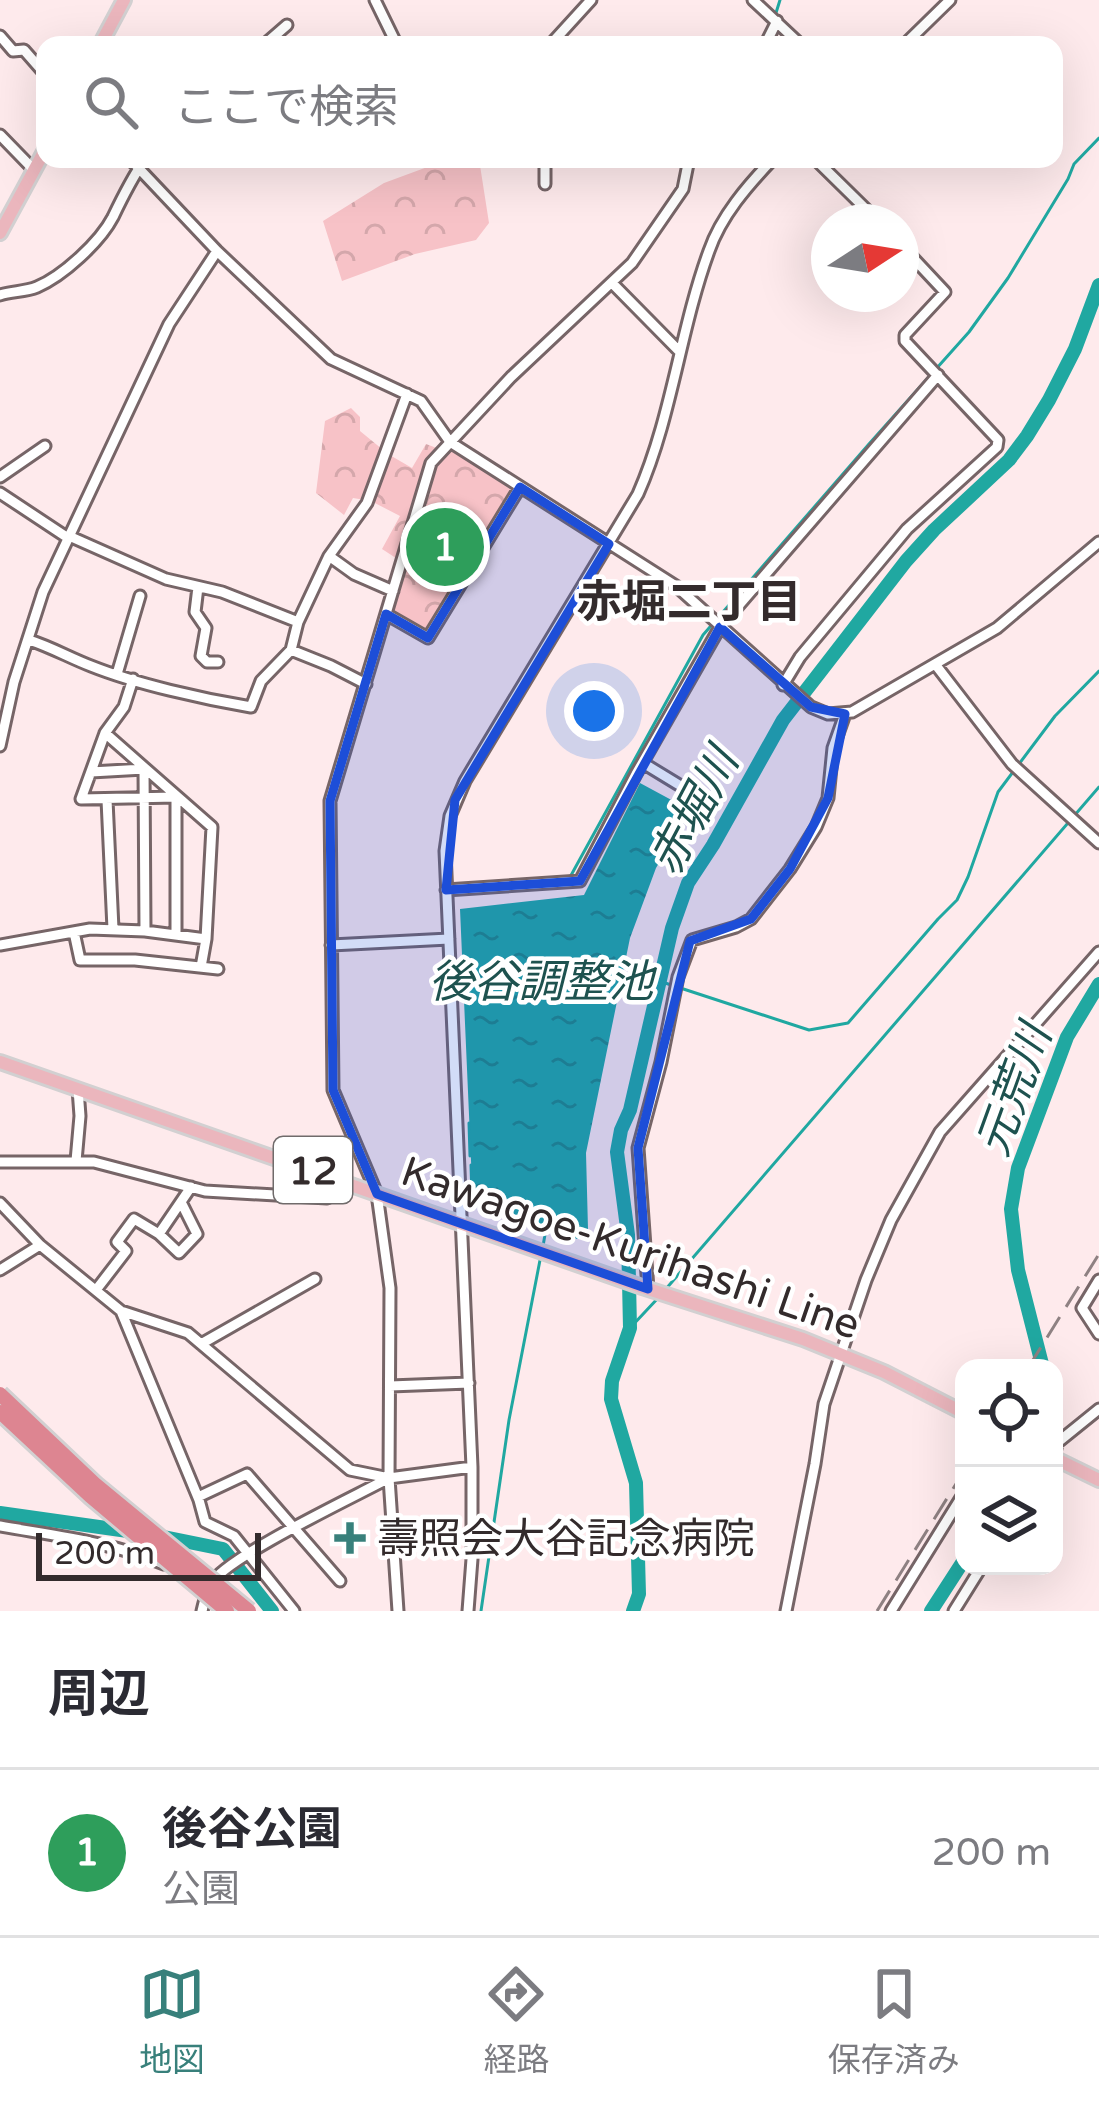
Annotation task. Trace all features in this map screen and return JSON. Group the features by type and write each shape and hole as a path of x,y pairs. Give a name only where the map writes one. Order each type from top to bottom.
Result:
{"highway":[{"path":"0,1394 96,1485 249,1611"},
{"path":"0,1412 90,1496 227,1611"}],"main road":[{"path":"104,36 118,3"},
{"path":"0,233 36,166"},
{"name":"Kawagoe-Kurihashi Line","path":"0,1062 843,1354 955,1409"},
{"path":"1063,1462 1099,1480"}],"street":[{"path":"375,0 393,36"},
{"path":"558,36 591,0"},
{"path":"753,0 792,36"},
{"path":"913,36 950,0"},
{"path":"770,36 777,21"},
{"path":"0,36 13,51 24,50 36,64"},
{"path":"0,135 34,170"},
{"path":"0,295 32,289 58,276 111,220 139,168"},
{"path":"145,168 217,250 331,359 421,401 450,442 676,586 783,685 828,714 844,714 997,628 1099,542"},
{"path":"544,168 545,184"},
{"path":"398,1611 389,1478 390,1288 377,1194 333,1090 331,801 431,463 511,377 632,263 683,189 687,168"},
{"path":"468,1611 470,1383 445,851 455,800 644,479 710,248 734,205 765,168"},
{"path":"824,168 861,204"},
{"path":"0,746 14,682 44,592 169,324 217,250"},
{"path":"783,685 907,529 997,447 998,440 905,341 905,335 945,292 919,264"},
{"path":"612,283 680,352"},
{"path":"446,890 580,881 720,627 938,375"},
{"path":"29,640 133,679 251,707 261,681 291,650 298,622 329,556 367,503 406,394"},
{"path":"0,478 45,446"},
{"path":"386,614 428,638 520,487"},
{"path":"0,493 69,537 166,579 222,592 298,622"},
{"path":"329,556 354,574 393,591"},
{"path":"198,587 195,612 206,628 201,656 207,662 218,662"},
{"path":"118,674 140,596"},
{"path":"291,650 366,684"},
{"path":"934,664 1012,764 1099,843"},
{"path":"133,679 124,707 105,734 81,799 176,797"},
{"path":"645,1288 638,1148 688,947 692,940 751,920 790,869 828,798 833,748 844,714"},
{"path":"105,734 212,827 201,967"},
{"path":"643,764 707,802"},
{"path":"91,772 144,769"},
{"path":"144,769 145,932"},
{"path":"176,797 176,935"},
{"path":"107,800 113,929"},
{"path":"0,945 113,929 206,939"},
{"path":"74,932 80,960 218,969"},
{"path":"331,945 448,939"},
{"path":"786,1611 824,1404 891,1220 940,1132 1099,952"},
{"path":"76,1161 78,1089"},
{"path":"0,1162 94,1162 205,1191 327,1198 354,1184"},
{"path":"159,1234 191,1187"},
{"path":"96,1290 126,1250 117,1241 134,1219 179,1253 197,1234 181,1202"},
{"path":"0,1203 40,1245 121,1311 176,1327 350,1469 389,1478"},
{"path":"0,1270 40,1245"},
{"path":"201,1344 315,1279"},
{"path":"1099,1280 1082,1308 1099,1334"},
{"path":"121,1311 205,1522 233,1536 294,1611"},
{"path":"390,1387 470,1383"},
{"path":"1063,1438 1099,1409"},
{"path":"202,1611 211,1583 220,1574 293,1529 389,1478 472,1467"},
{"path":"198,1497 247,1474 340,1581"},
{"path":"891,1611 955,1508"},
{"path":"0,1526 115,1546 211,1583"},
{"path":"954,1611 976,1575"}],"highlighted area":[{"path":"520,487 609,544 455,800 446,890 580,881 720,627 811,707 845,714 828,798 790,869 751,919 690,941 638,1148 648,1289 377,1194 333,1090 330,801 386,614 428,638"}],"green space":[{"path":"425,168 480,168 489,223 476,240 415,254 342,281 323,221 384,183"},
{"path":"351,408 360,417 360,431 412,468 426,444 442,450 450,442 520,487 428,638 386,614 402,562 382,549 400,516 371,501 353,498 344,515 316,493 325,421"}],"water":[{"name":"後谷調整池","path":"640,783 690,810 656,868 630,938 586,1153 588,1229 577,1239 473,1206 460,909 584,895"}],"waterway":[{"path":"775,16 780,0"},
{"path":"569,879 703,635 969,332 1008,278 1074,164 1099,138"},
{"name":"赤堀川","path":"633,1611 639,1594 636,1483 611,1399 612,1381 630,1328 628,1235 617,1152 672,928 688,883 783,720 906,561 1009,460 1027,436 1075,349 1099,285"},
{"path":"659,981 809,1030 848,1023 957,900 998,792 1055,716 1099,671"},
{"path":"665,1290 1099,787"},
{"name":"元荒川","path":"1041,1359 1018,1270 1011,1209 1018,1168 1067,1037 1099,984"},
{"path":"469,1123 470,1156"},
{"path":"471,1165 472,1198"},
{"path":"496,1214 522,1222"},
{"path":"537,1226 546,1229 543,1246"},
{"path":"481,1611 509,1420 541,1255"},
{"path":"630,1328 659,1297"},
{"path":"0,1513 223,1549 272,1611"},
{"name":"元荒川","path":"931,1611 955,1574"}],"railway":[{"path":"1034,1359 1099,1254"},
{"path":"877,1611 955,1485"}],"place":[{"name":"後谷公園","path":"445,547"},
{"name":"壽照会大谷記念病院","path":"350,1538"}],"district":[{"name":"赤堀二丁目","path":"689,601"}]}
